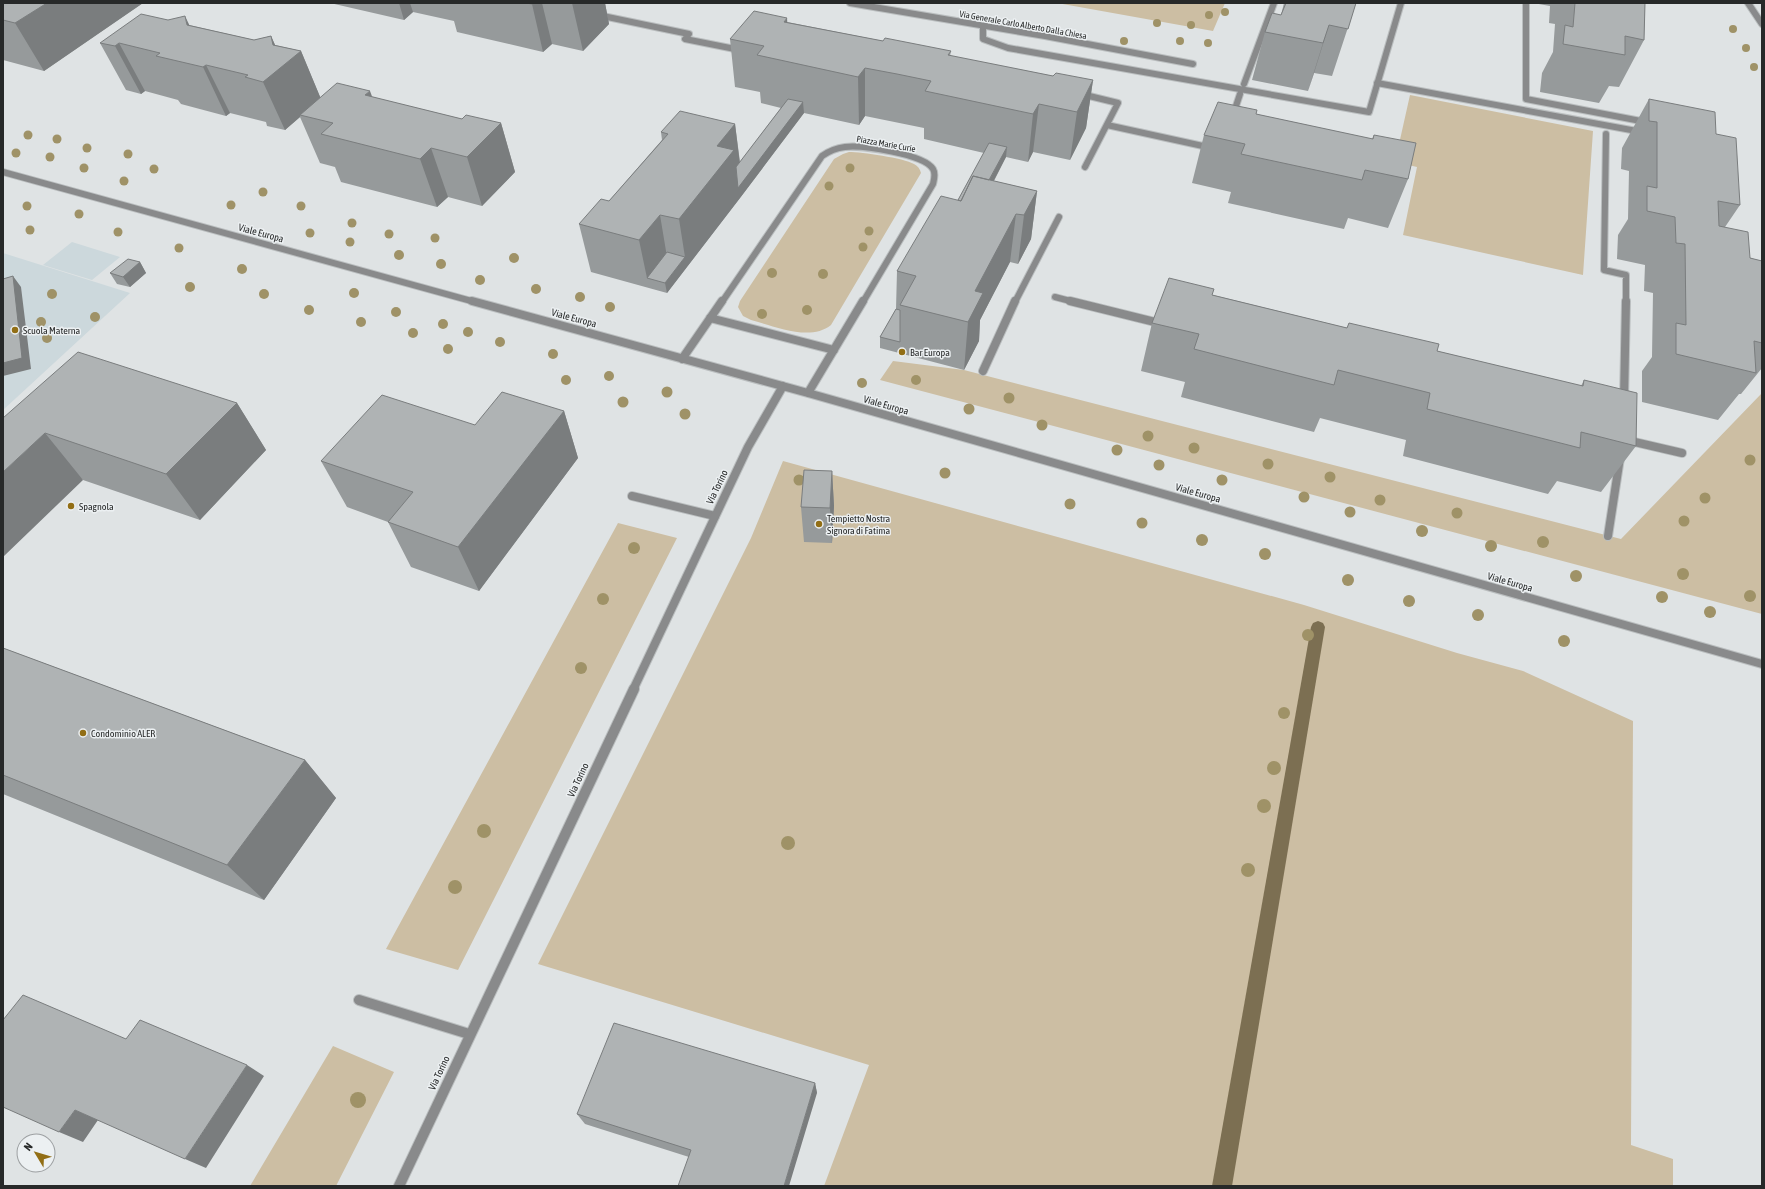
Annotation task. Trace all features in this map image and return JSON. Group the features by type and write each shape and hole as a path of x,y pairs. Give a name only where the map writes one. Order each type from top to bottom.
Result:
{"street":[{"name":"Via Generale Carlo Alberto Dalla Chiesa","path":"850,3 1045,36 1193,64"},
{"path":"1244,84 1274,3"},
{"path":"983,26 983,39 1008,48 1369,112 1401,3"},
{"path":"1526,3 1526,99 1652,123"},
{"path":"1748,3 1762,24"},
{"path":"591,14 689,34 685,39 746,52"},
{"path":"1377,83 1652,134"},
{"path":"1074,93 1118,102 1107,126 1084,167"},
{"path":"1230,122 1240,94"},
{"path":"1107,126 1220,149"},
{"path":"1606,134 1604,270 1626,275 1624,408"},
{"name":"Piazza Marie Curie","path":"682,359 822,156 834,149 855,147 908,156 922,160 929,165 933,171 935,181 808,393"},
{"name":"Viale Europa","path":"3,172 783,386 1762,664"},
{"path":"983,371 1020,290 1059,217"},
{"path":"1055,297 1174,327"},
{"path":"710,318 834,350"},
{"name":"Via Torino","path":"399,1186 469,1034 748,447 783,386"},
{"path":"1622,443 1623,431"},
{"path":"1615,437 1622,443 1682,454"},
{"path":"1608,536 1621,454"},
{"path":"632,496 715,516"},
{"path":"359,1000 469,1034"}],"shaded area":[{"path":"1057,3 1225,3 1213,31"},
{"path":"1410,95 1593,131 1583,275 1403,235 1417,167 1395,162"},
{"path":"849,152 882,156 909,162 918,167 921,173 831,325 822,330 813,332 792,331 751,320 743,316 738,307 740,301 834,159"},
{"path":"72,242 120,257 92,280 43,265"},
{"path":"3,253 130,293 3,410"},
{"path":"893,361 964,370 1621,539 1762,393 1762,614 880,380"},
{"path":"783,461 1304,605 1457,653 1523,671 1633,721 1631,1145 1673,1159 1673,1186 824,1186 869,1065 538,964 751,538"},
{"path":"618,523 677,538 458,970 386,949"},
{"path":"333,1046 394,1072 336,1186 250,1186"}],"building":[{"path":"3,3 47,3 15,23 3,20"},
{"path":"1286,3 1356,3 1348,29 1329,25 1323,43 1265,32 1272,13 1281,15"},
{"path":"1575,3 1645,3 1644,40 1625,36 1625,55 1563,44 1565,25 1573,27"},
{"path":"754,11 787,18 784,22 883,41 885,38 951,51 948,55 1053,76 1056,73 1093,80 1077,112 1039,104 1033,114 925,91 931,81 865,68 858,77 757,55 764,46 730,39"},
{"path":"141,14 168,20 185,16 187,25 254,40 271,36 273,45 301,51 263,82 245,77 248,75 206,65 203,67 156,56 160,53 119,43 115,46 100,43"},
{"path":"337,83 370,91 365,95 462,119 466,115 501,123 467,157 431,148 420,159 321,134 333,123 300,115"},
{"path":"788,99 803,102 738,188 736,167"},
{"path":"1649,99 1715,112 1716,134 1736,138 1740,205 1718,201 1719,226 1748,232 1750,258 1762,261 1762,343 1754,341 1756,373 1676,354 1676,323 1686,325 1685,244 1676,243 1675,217 1647,211 1647,186 1657,188 1657,122 1649,121"},
{"path":"1218,102 1257,110 1256,114 1373,139 1374,135 1416,143 1408,179 1365,170 1362,180 1241,154 1245,144 1204,135"},
{"path":"680,111 735,124 717,146 734,150 679,219 660,215 639,240 579,224 601,199 609,201 668,134 661,132"},
{"path":"989,143 1007,147 989,180 973,176 961,201 958,200"},
{"path":"973,176 1037,191 1024,215 1016,214 975,291 983,293 968,322 900,305 916,276 897,271 941,196 961,201"},
{"path":"667,252 685,257 665,283 647,278"},
{"path":"128,259 140,262 123,277 110,273"},
{"path":"13,276 22,358 3,363 3,279"},
{"path":"1169,278 1214,289 1212,295 1347,328 1349,323 1439,344 1437,351 1583,386 1584,380 1637,393 1636,446 1581,432 1580,448 1427,409 1430,393 1338,370 1334,385 1194,349 1199,334 1152,323"},
{"path":"896,309 900,310 900,342 880,337"},
{"path":"78,352 237,403 166,474 45,433 3,472 3,418"},
{"path":"502,392 564,411 458,547 388,522 413,492 321,461 382,395 475,425"},
{"path":"804,470 832,471 830,508 801,507"},
{"name":"Condominio ALER","path":"3,648 305,760 227,865 3,775"},
{"path":"23,995 126,1039 140,1020 247,1065 185,1159 75,1110 59,1132 3,1107 3,1020"},
{"path":"614,1023 815,1083 784,1186 678,1186 691,1150 577,1114"}],"waterway":[{"path":"1222,1186 1318,627"}],"place":[{"name":"Scuola Materna","path":"15,330"},
{"name":"Bar Europa","path":"902,352"},
{"name":"Spagnola","path":"71,506"},
{"name":"Tempietto Nostra Signora di Fatima","path":"819,524"},
{"name":"Condominio ALER","path":"83,733"}]}
